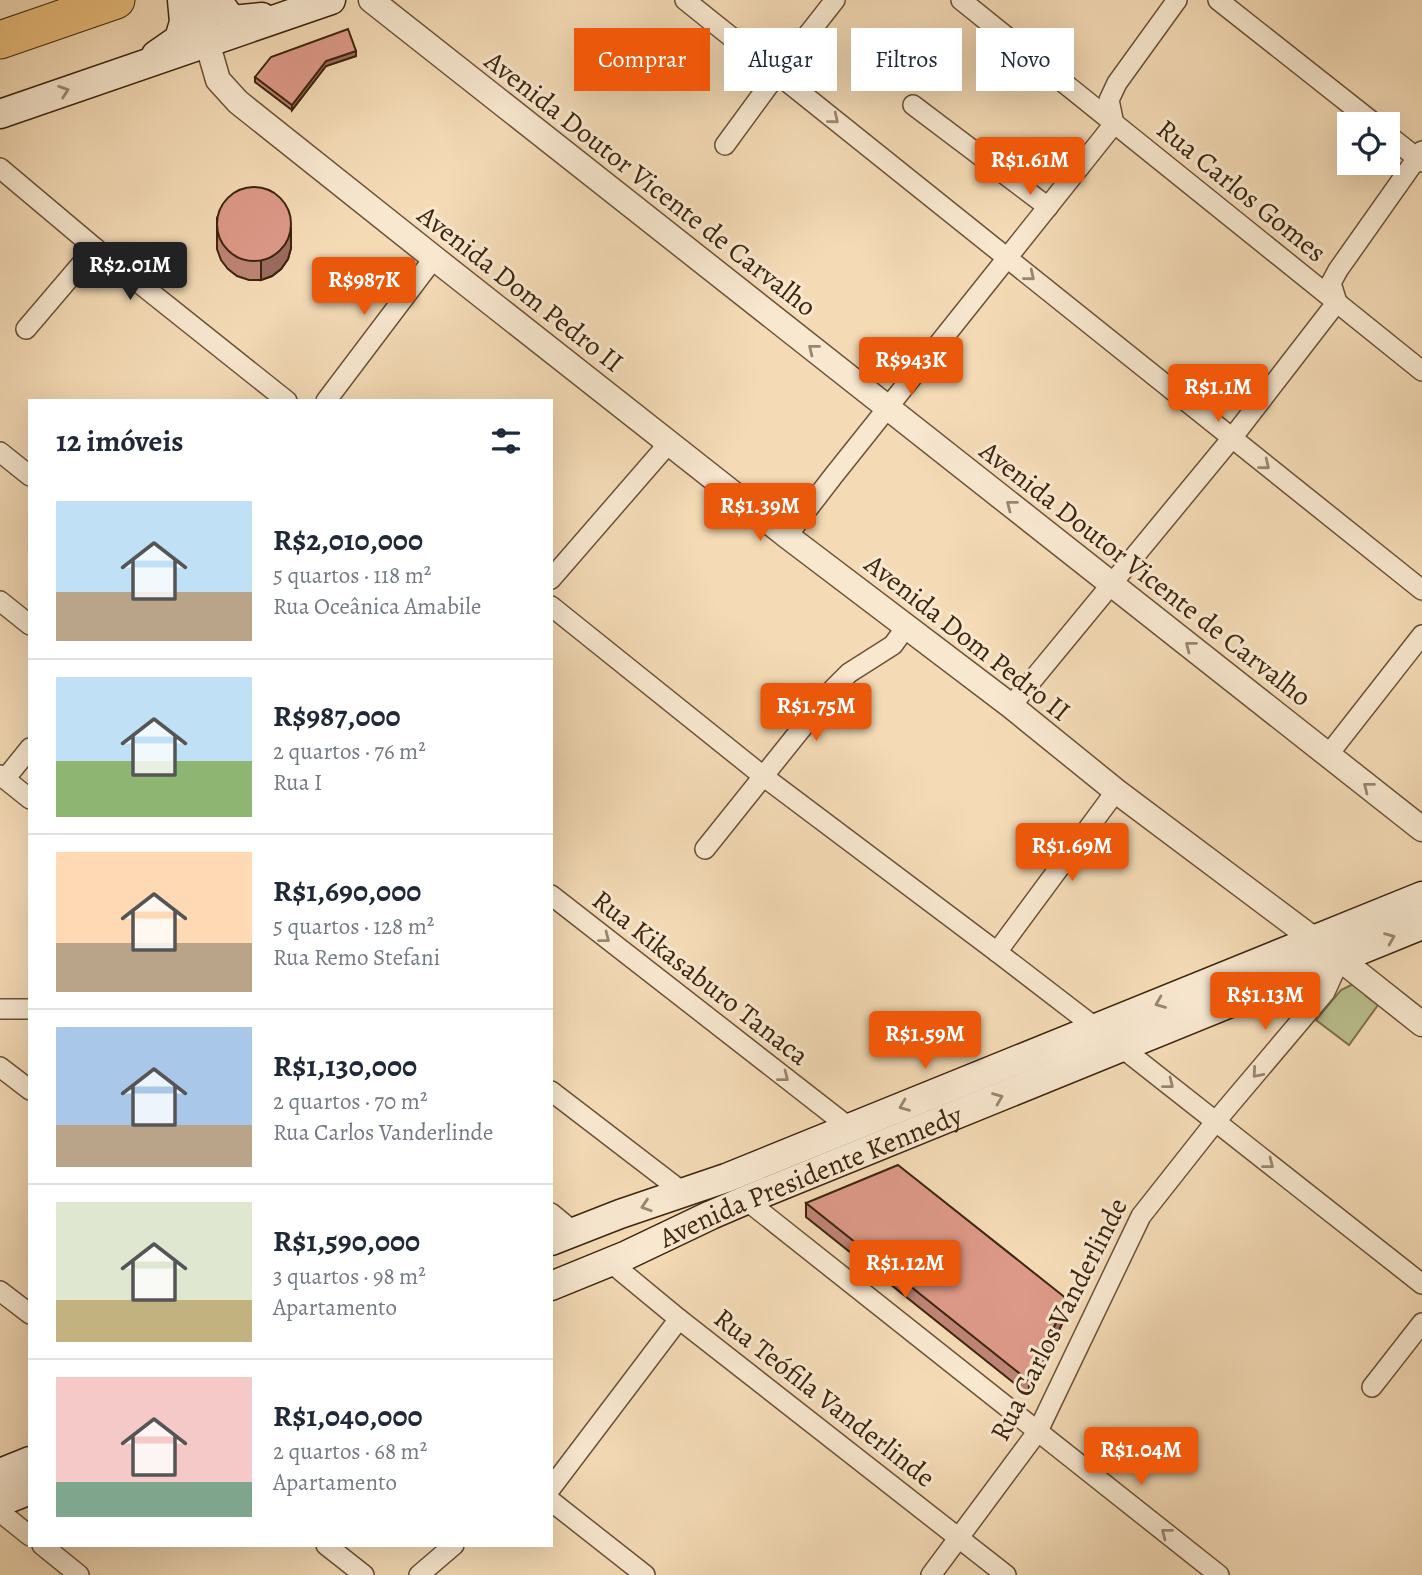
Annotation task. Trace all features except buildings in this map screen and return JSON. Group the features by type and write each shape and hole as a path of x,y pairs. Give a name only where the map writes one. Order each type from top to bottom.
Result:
{"highway":[{"path":"0,16 46,0"},
{"path":"0,40 116,0"}],"main road":[{"path":"139,66 179,39 184,22 181,0"},
{"path":"220,0 232,20 282,16"},
{"path":"0,114 331,0"},
{"name":"Avenida Presidente Kennedy","path":"563,1237 850,1128 1422,896"},
{"name":"Avenida Presidente Kennedy","path":"553,1285 746,1200 1422,925"},
{"path":"553,1268 576,1253 577,1240 563,1237"},
{"path":"0,1473 28,1462"},
{"path":"0,1502 28,1491"}],"street":[{"name":"Avenida Dom Pedro II","path":"203,0 207,42 218,80 238,102 787,536 1011,706 1115,791 1315,940 1422,1024"},
{"name":"Avenida Doutor Vicente de Carvalho","path":"371,0 1422,829"},
{"path":"685,0 724,31"},
{"path":"813,28 835,0"},
{"name":"Rua Carlos Gomes","path":"961,0 1422,371"},
{"path":"787,536 1115,124 1109,100 1117,83 1177,0"},
{"path":"1218,0 1360,112"},
{"path":"725,145 765,91"},
{"path":"798,91 1422,590"},
{"path":"913,105 1048,207"},
{"path":"1011,706 1232,438 1336,302 1331,283 1338,270 1420,157 1400,143"},
{"path":"0,168 95,248 284,399"},
{"path":"26,329 95,248"},
{"path":"328,399 434,258"},
{"path":"553,577 669,443"},
{"path":"0,452 28,474"},
{"path":"0,601 28,623"},
{"path":"553,608 763,776 1096,1028"},
{"path":"705,849 834,688 849,673 893,645 906,627"},
{"path":"1328,755 1422,635"},
{"path":"28,750 2,777 28,797"},
{"path":"997,952 1115,791"},
{"name":"Rua Kikasaburo Tanaca","path":"553,897 850,1128"},
{"name":"Rua Carlos Vanderlinde","path":"931,1575 1038,1432 1141,1216 1216,1121 1325,992 1340,959"},
{"path":"0,1009 28,1009"},
{"path":"1121,1048 1422,1284"},
{"path":"0,1067 28,1088"},
{"path":"553,1093 684,1193"},
{"path":"746,1200 1219,1575"},
{"path":"553,1217 563,1237"},
{"name":"Rua Teófila Vanderlinde","path":"610,1262 1006,1575"},
{"path":"0,1291 28,1312"},
{"path":"553,1485 679,1319"},
{"path":"1372,1387 1422,1323"},
{"path":"553,1503 645,1575"},
{"path":"0,1512 28,1534"},
{"path":"44,1547 79,1575"},
{"path":"328,1547 363,1575"},
{"path":"419,1575 452,1547"}],"green space":[{"path":"1351,985 1366,988 1366,996 1378,1005 1349,1045 1316,1020 1341,990"}]}
